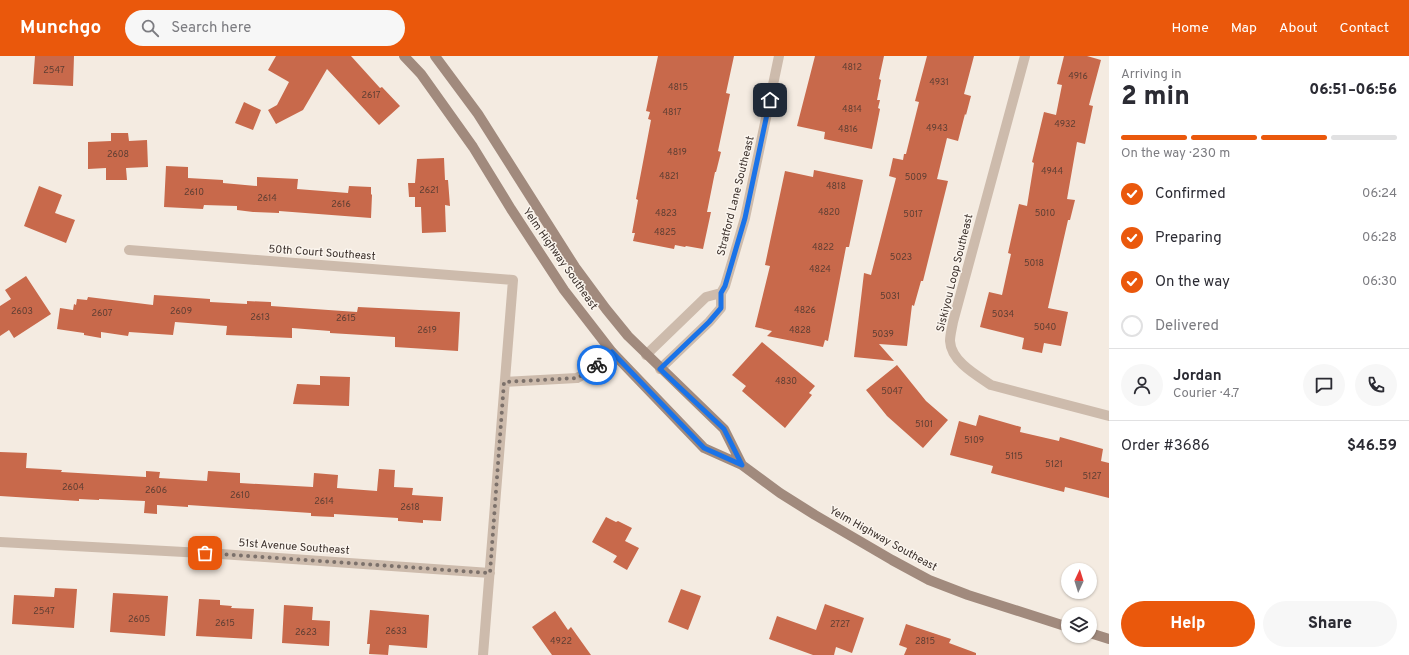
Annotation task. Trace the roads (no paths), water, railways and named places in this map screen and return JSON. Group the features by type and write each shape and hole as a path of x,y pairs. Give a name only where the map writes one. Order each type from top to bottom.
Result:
{"main road":[{"name":"Yelm Highway Southeast","path":"404,56 421,74 473,147 511,210 564,290 612,352 704,448 742,465 780,493 892,560 930,580 968,595 1061,625"},
{"name":"Yelm Highway Southeast","path":"435,56 478,114 575,267 606,309 646,355 724,429 742,465"},
{"path":"1097,635 1109,638"}],"street":[{"name":"Stratford Lane Southeast","path":"660,369 709,322 721,308 721,293 725,286 745,218 780,56"},
{"name":"Siskiyou Loop Southeast","path":"1025,56 953,322 950,342 956,358 991,385 1109,416"},
{"name":"50th Court Southeast","path":"128,250 513,280 504,382"},
{"path":"646,355 706,297 721,293"},
{"path":"483,655 504,382 577,378 590,371 612,352"},
{"name":"51st Avenue Southeast","path":"0,542 229,554 490,573"}]}
